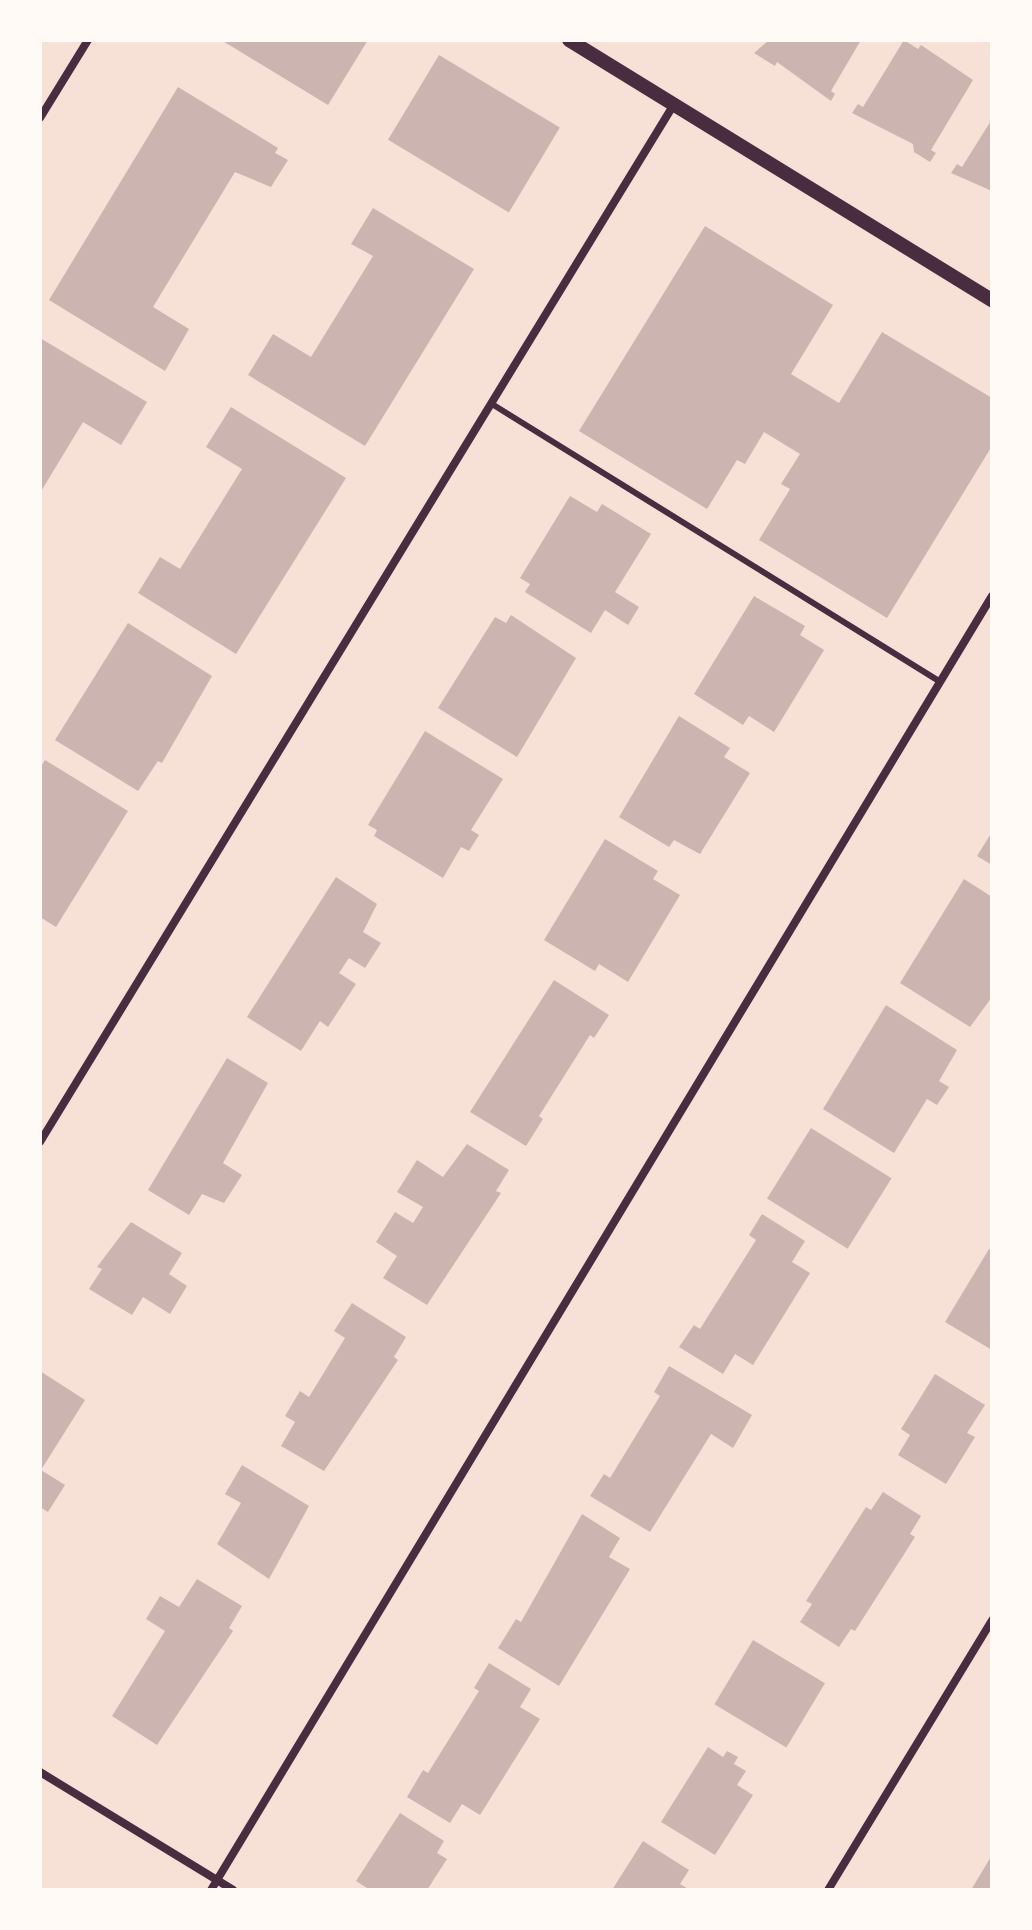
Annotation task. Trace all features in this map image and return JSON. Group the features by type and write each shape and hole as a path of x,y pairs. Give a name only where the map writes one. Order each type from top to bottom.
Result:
{"street":[{"path":"40,118 88,40"},
{"path":"569,40 992,300"},
{"path":"40,1142 674,104"},
{"path":"211,1890 992,596"},
{"path":"828,1890 992,1620"},
{"path":"40,1772 233,1890"}],"lane":[{"path":"492,404 939,681"}],"building":[{"path":"221,40 368,40 328,105"},
{"path":"769,40 861,40 831,91 835,94 831,101 777,62 775,66 754,53"},
{"path":"904,40 918,49 921,45 973,80 931,150 936,153 930,162 914,152 913,144 852,113 858,104 863,107"},
{"path":"439,55 560,128 509,212 388,140"},
{"path":"178,87 278,148 275,153 288,160 271,187 235,172 153,307 189,329 165,371 49,300"},
{"path":"992,119 992,191 951,173 957,164 962,167"},
{"path":"373,208 474,269 365,446 248,375 273,334 311,357 373,256 351,244"},
{"path":"705,226 833,305 791,374 839,403 882,332 992,398 992,446 887,618 759,540 790,489 781,484 800,454 764,432 745,464 737,460 707,509 579,431"},
{"path":"40,338 147,402 121,445 83,422 40,493"},
{"path":"231,407 346,478 236,654 138,593 160,557 180,569 242,469 206,447"},
{"path":"570,496 597,512 602,504 651,534 615,592 639,607 628,625 605,610 591,633 525,592 530,584 520,578"},
{"path":"754,596 805,626 800,635 824,650 774,732 749,716 743,725 694,694"},
{"path":"511,615 576,658 517,757 438,708 495,617 506,623"},
{"path":"128,623 212,676 162,763 158,761 138,791 55,740"},
{"path":"679,716 730,748 724,757 750,773 700,854 674,840 669,847 619,817"},
{"path":"425,731 503,779 471,830 479,835 469,851 461,847 443,878 374,836 377,830 368,825"},
{"path":"45,760 128,811 56,927 40,917 40,768"},
{"path":"992,832 992,865 977,856"},
{"path":"605,839 658,871 653,879 680,895 628,982 599,964 595,971 544,940"},
{"path":"336,877 377,904 363,932 381,943 365,968 349,958 339,973 356,984 328,1027 320,1021 301,1051 247,1017"},
{"path":"964,879 992,897 992,997 970,1027 900,983"},
{"path":"554,980 609,1015 594,1038 590,1035 539,1116 543,1119 526,1146 470,1112"},
{"path":"886,1005 957,1050 939,1081 949,1087 937,1105 927,1099 894,1153 823,1109"},
{"path":"227,1058 268,1083 223,1163 242,1175 224,1203 202,1194 189,1215 148,1190"},
{"path":"811,1128 892,1178 848,1249 767,1198"},
{"path":"467,1144 509,1170 496,1191 501,1193 427,1305 383,1278 397,1256 376,1242 395,1212 413,1223 423,1207 397,1192 417,1160 443,1177"},
{"path":"762,1214 805,1241 792,1262 810,1273 753,1365 735,1354 723,1374 679,1347 694,1325 700,1329 756,1240 749,1235"},
{"path":"131,1222 182,1253 169,1274 187,1286 170,1314 143,1297 132,1315 89,1289 102,1269 97,1267"},
{"path":"989,1249 992,1250 992,1350 945,1322"},
{"path":"352,1303 406,1337 394,1357 398,1360 324,1471 281,1446 295,1422 285,1416 300,1391 309,1397 345,1338 334,1331"},
{"path":"669,1366 752,1415 733,1448 711,1434 650,1532 590,1496 604,1474 610,1478 660,1396 654,1392"},
{"path":"40,1371 85,1400 41,1470 65,1485 48,1512 40,1507"},
{"path":"935,1374 985,1405 967,1433 975,1437 946,1484 898,1455 910,1435 901,1429"},
{"path":"242,1465 309,1506 269,1579 217,1544 241,1503 225,1494"},
{"path":"883,1492 921,1516 910,1534 915,1537 855,1631 851,1629 839,1647 800,1622 812,1604 806,1601 866,1507 871,1510"},
{"path":"582,1514 620,1538 609,1557 630,1569 559,1686 498,1648 516,1619 521,1622"},
{"path":"197,1579 242,1606 229,1628 233,1631 157,1745 112,1716 165,1631 146,1619 160,1596 179,1607"},
{"path":"753,1640 825,1683 786,1748 714,1704"},
{"path":"489,1663 531,1689 520,1707 540,1719 480,1815 462,1804 450,1823 407,1797 423,1770 428,1773 479,1691 474,1688"},
{"path":"708,1747 723,1757 727,1751 738,1757 734,1764 746,1771 737,1785 753,1795 715,1855 661,1822"},
{"path":"400,1813 444,1841 437,1853 447,1859 427,1890 370,1890 356,1881"},
{"path":"643,1841 689,1870 680,1884 690,1890 612,1890"},
{"path":"992,1855 992,1890 971,1890"}]}
